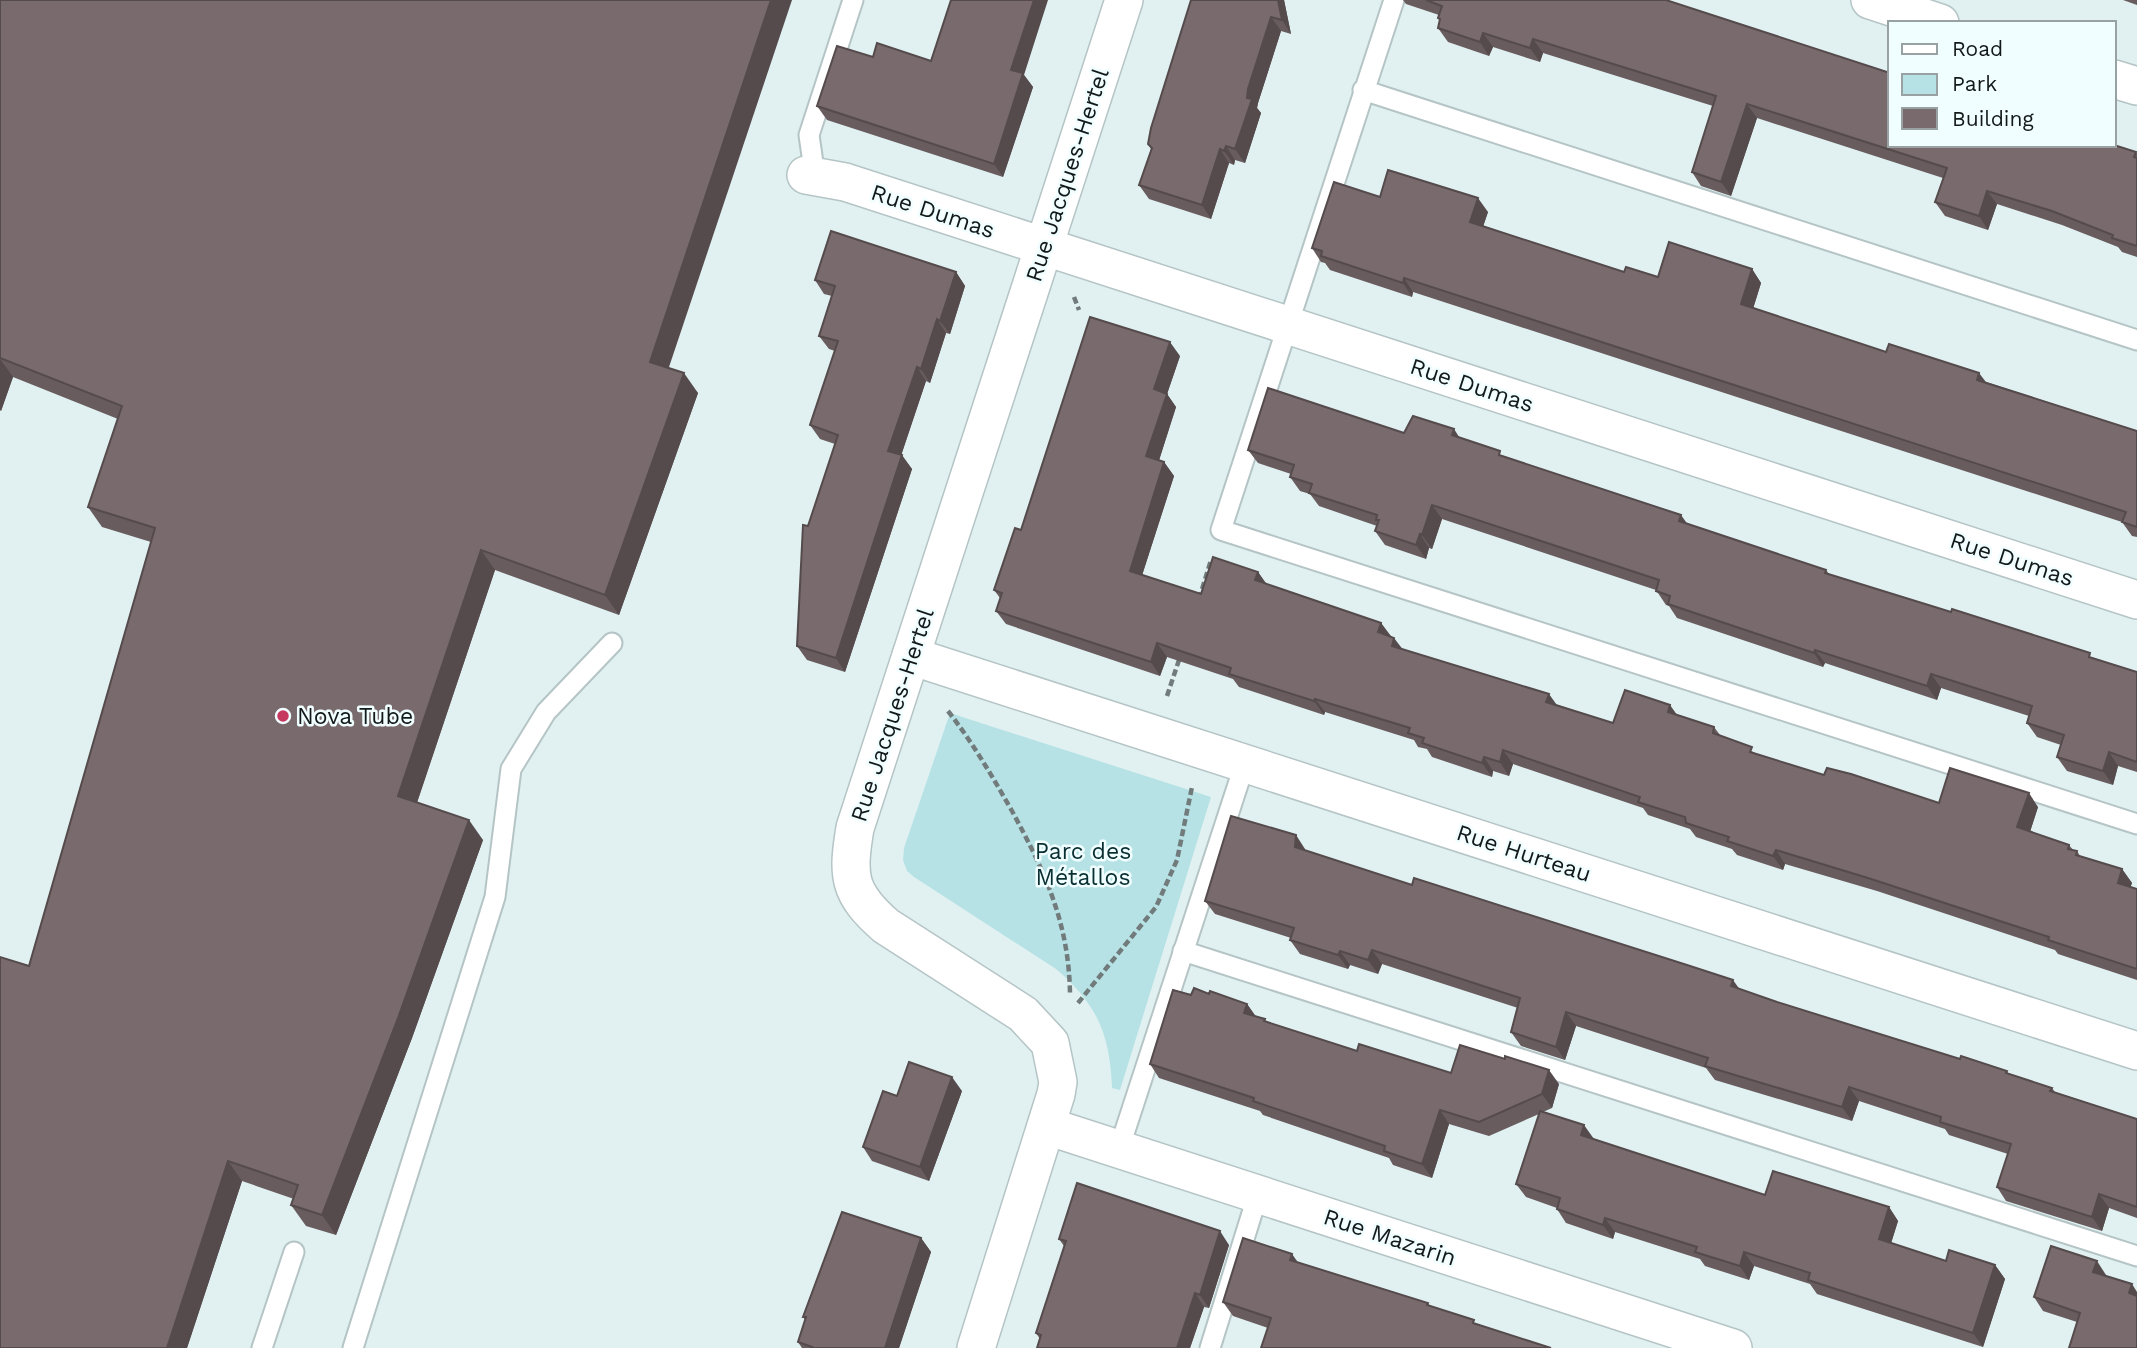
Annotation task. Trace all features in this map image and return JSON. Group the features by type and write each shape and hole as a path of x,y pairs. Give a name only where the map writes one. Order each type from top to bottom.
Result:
{"street":[{"name":"Rue Jacques-Hertel","path":"976,1348 1047,1126 1058,1082 1050,1043 1023,1014 886,926 865,908 852,884 850,856 855,828 1124,0"},
{"path":"1870,0 1934,21"},
{"path":"2116,80 2137,86"},
{"name":"Rue Dumas","path":"811,176 845,182 2137,600"},
{"name":"Rue Hurteau","path":"911,656 2137,1051"},
{"name":"Rue Mazarin","path":"1047,1126 1733,1348"}],"lane":[{"path":"811,176 809,135 853,0"},
{"path":"1394,0 1221,530 2137,824"},
{"path":"1363,90 2137,340"},
{"path":"354,1348 495,897 511,769 546,712 612,643"},
{"path":"1119,1149 1245,763"},
{"path":"1182,951 2137,1256"},
{"path":"1210,1348 1258,1194"},
{"path":"262,1348 294,1252"}],"path":[{"path":"1074,297 1079,310"},
{"path":"1196,607 1221,530"},
{"path":"1167,696 1183,645"},
{"path":"947,710 980,754 1046,878 1066,940 1070,994"},
{"path":"1078,1003 1156,907 1177,860 1192,786"}],"green space":[{"name":"Parc des Métallos","path":"950,713 1211,797 1120,1090 1112,1088 1108,1052 1099,1021 1070,982 1056,969 907,871 903,860 904,848"}],"building":[{"name":"Nova Tube","path":"0,0 771,0 650,362 684,373 605,595 481,550 398,796 469,820 398,1018 322,1215 291,1205 298,1185 228,1161 167,1348 0,1348 0,957 29,966 155,528 88,507 122,406 0,358"},
{"path":"951,0 1034,0 1011,70 1023,73 994,164 817,106 837,46 873,57 877,43 931,61"},
{"path":"1191,0 1278,0 1282,20 1271,17 1248,89 1247,98 1252,99 1235,149 1226,146 1224,151 1220,149 1202,205 1139,185 1152,148 1148,144 1151,128"},
{"path":"1426,0 1666,0 1888,72 1888,147 2116,146 2136,152 2137,246 2112,238 2113,235 2052,211 1987,191 1979,216 1935,202 1947,168 1747,104 1721,182 1692,172 1716,96 1533,39 1530,48 1483,33 1480,42 1438,28 1442,6"},
{"path":"1388,170 1478,198 1470,222 1624,272 1626,267 1658,277 1669,242 1752,269 1741,304 1886,352 1889,344 1979,373 1977,380 2137,431 2137,527 2122,522 2126,512 1404,278 1403,283 1321,256 1322,251 1312,248 1334,182 1380,197"},
{"path":"831,231 956,272 921,369 917,367 888,451 902,455 836,658 797,646 803,525 808,526 838,435 810,425 838,341 819,336 835,286 815,280"},
{"path":"1090,317 1170,342 1154,389 1167,394 1146,456 1164,462 1130,571 1201,594 1213,557 1258,572 1255,580 1381,623 1378,632 1394,638 1392,646 1549,694 1546,702 1613,723 1625,690 1670,705 1668,712 1714,727 1713,733 1752,747 1750,752 1824,775 1827,768 1939,803 1950,768 2029,793 2017,827 2069,845 2068,849 2077,851 2076,855 2122,869 2118,883 2137,889 2137,969 2048,940 2049,937 1868,878 1776,850 1773,856 1727,841 1729,837 1686,823 1685,817 1638,802 1640,797 1503,750 1500,762 1484,757 1482,763 1422,743 1424,738 1408,733 1410,728 1229,674 1231,668 1157,643 1151,662 996,611 1002,593 994,590 1015,528 1021,530"},
{"path":"1268,388 1404,433 1413,416 1454,429 1452,435 1500,451 1499,455 1681,515 1679,521 1826,570 1825,573 1951,612 1952,609 2090,653 2089,657 2137,672 2137,762 2109,752 2103,771 2057,757 2064,735 2027,723 2032,706 1931,674 1927,686 1815,650 1814,653 1668,604 1670,596 1656,591 1659,580 1432,505 1416,545 1375,531 1379,520 1376,520 1377,515 1309,493 1312,484 1290,477 1294,465 1248,450"},
{"path":"1231,816 1296,835 1295,847 1412,885 1414,878 1687,965 1733,980 1731,986 1777,1002 1960,1059 1961,1056 2052,1088 2050,1091 2137,1119 2137,1207 2099,1194 2092,1217 1997,1187 2011,1144 1940,1122 1941,1117 1849,1087 1842,1107 1705,1066 1708,1058 1566,1012 1556,1047 1511,1032 1520,998 1372,950 1368,960 1340,951 1338,955 1290,940 1294,928 1205,901"},
{"path":"1194,988 1247,1004 1244,1013 1265,1019 1264,1021 1357,1051 1359,1044 1451,1073 1460,1045 1549,1070 1542,1094 1479,1122 1440,1110 1422,1164 1384,1151 1385,1146 1253,1101 1254,1098 1150,1064 1173,990 1191,995"},
{"path":"909,1062 952,1077 920,1167 863,1147 883,1091 897,1096"},
{"path":"1540,1111 1584,1125 1581,1135 1765,1195 1773,1171 1889,1207 1879,1239 1946,1261 1949,1250 1995,1265 1973,1333 1808,1280 1810,1273 1744,1252 1740,1266 1695,1252 1697,1247 1605,1218 1603,1225 1557,1209 1560,1198 1516,1184"},
{"path":"1077,1183 1220,1231 1200,1295 1195,1293 1177,1348 1037,1348 1041,1335 1036,1333 1066,1241 1059,1239"},
{"path":"842,1212 921,1238 885,1348 811,1348 798,1342 806,1317 803,1317"},
{"path":"1243,1238 1292,1254 1290,1260 1428,1303 1427,1305 1474,1320 1473,1323 1551,1348 1261,1348 1271,1318 1223,1302"},
{"path":"2051,1246 2097,1261 2093,1272 2132,1284 2129,1293 2137,1296 2137,1348 2069,1348 2080,1313 2034,1297"}],"place":[{"name":"Nova Tube","path":"283,716"}]}
